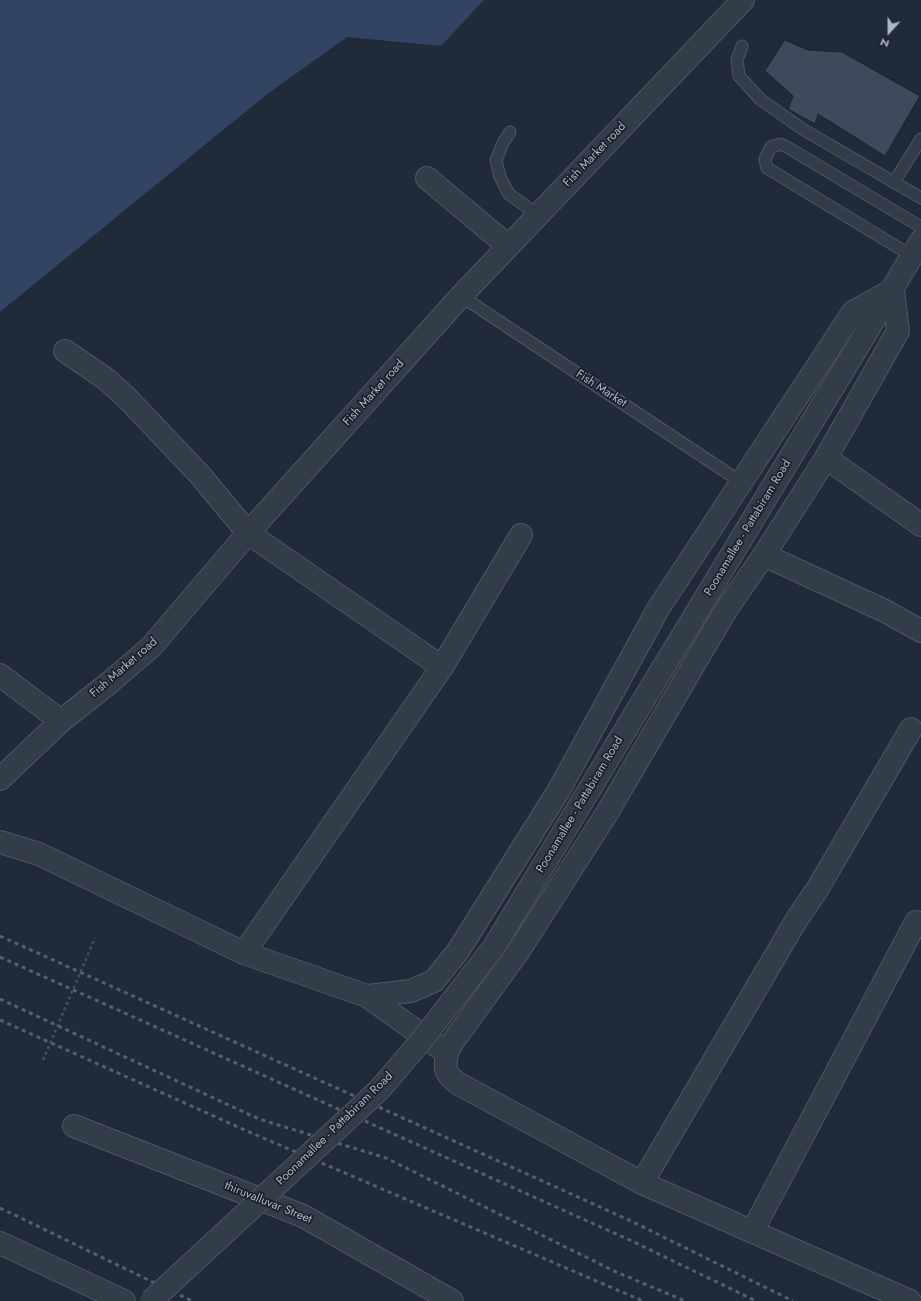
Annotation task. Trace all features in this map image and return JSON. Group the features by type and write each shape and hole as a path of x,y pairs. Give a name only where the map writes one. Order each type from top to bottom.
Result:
{"street":[{"name":"Fish Market road","path":"0,779 61,721 151,647 248,533 461,296 743,0"},
{"path":"427,178 508,246"},
{"name":"Poonamallee - Pattabiram Road","path":"151,1301 379,1090 421,1041 494,947 917,252"},
{"path":"367,996 411,992 434,981 458,951 559,790 658,609 741,482 853,312 893,290 898,330 826,458 764,555 726,610 606,813 526,939 452,1043 447,1053 445,1064 446,1072 459,1084 642,1183 910,1301"},
{"path":"65,351 106,380 127,398 200,475 248,533 442,666"},
{"path":"826,458 921,524"},
{"path":"244,953 442,666 521,535"},
{"path":"764,555 885,611 921,631"},
{"path":"0,675 61,721"},
{"path":"642,1183 797,919 818,888 911,729"},
{"path":"0,842 39,854 244,953 367,996 447,1053"},
{"path":"752,1232 916,922"},
{"name":"thiruvalluvar Street","path":"74,1126 303,1216 452,1301"},
{"path":"0,1243 124,1301"}],"lane":[{"path":"742,46 737,60 739,76 761,100 804,130 921,198"},
{"path":"510,132 503,143 496,160 500,178 509,194 538,215"},
{"path":"894,182 921,139"},
{"path":"917,252 767,168 765,159 771,147 780,144 787,147 921,227"},
{"name":"Fish Market","path":"461,296 741,482"}],"path":[{"path":"43,1060 95,938"}],"water":[{"path":"0,0 484,0 441,46 347,37 266,95 0,312"}],"building":[{"path":"785,40 808,50 842,52 920,96 885,156 818,114 815,124 788,109 793,96 765,71"}],"railway":[{"path":"0,936 631,1221 793,1301"},
{"path":"0,957 634,1242 756,1301"},
{"path":"0,999 259,1119 386,1158 614,1271 685,1301"},
{"path":"0,1020 247,1131 643,1301"},
{"path":"0,1208 192,1301"}]}
